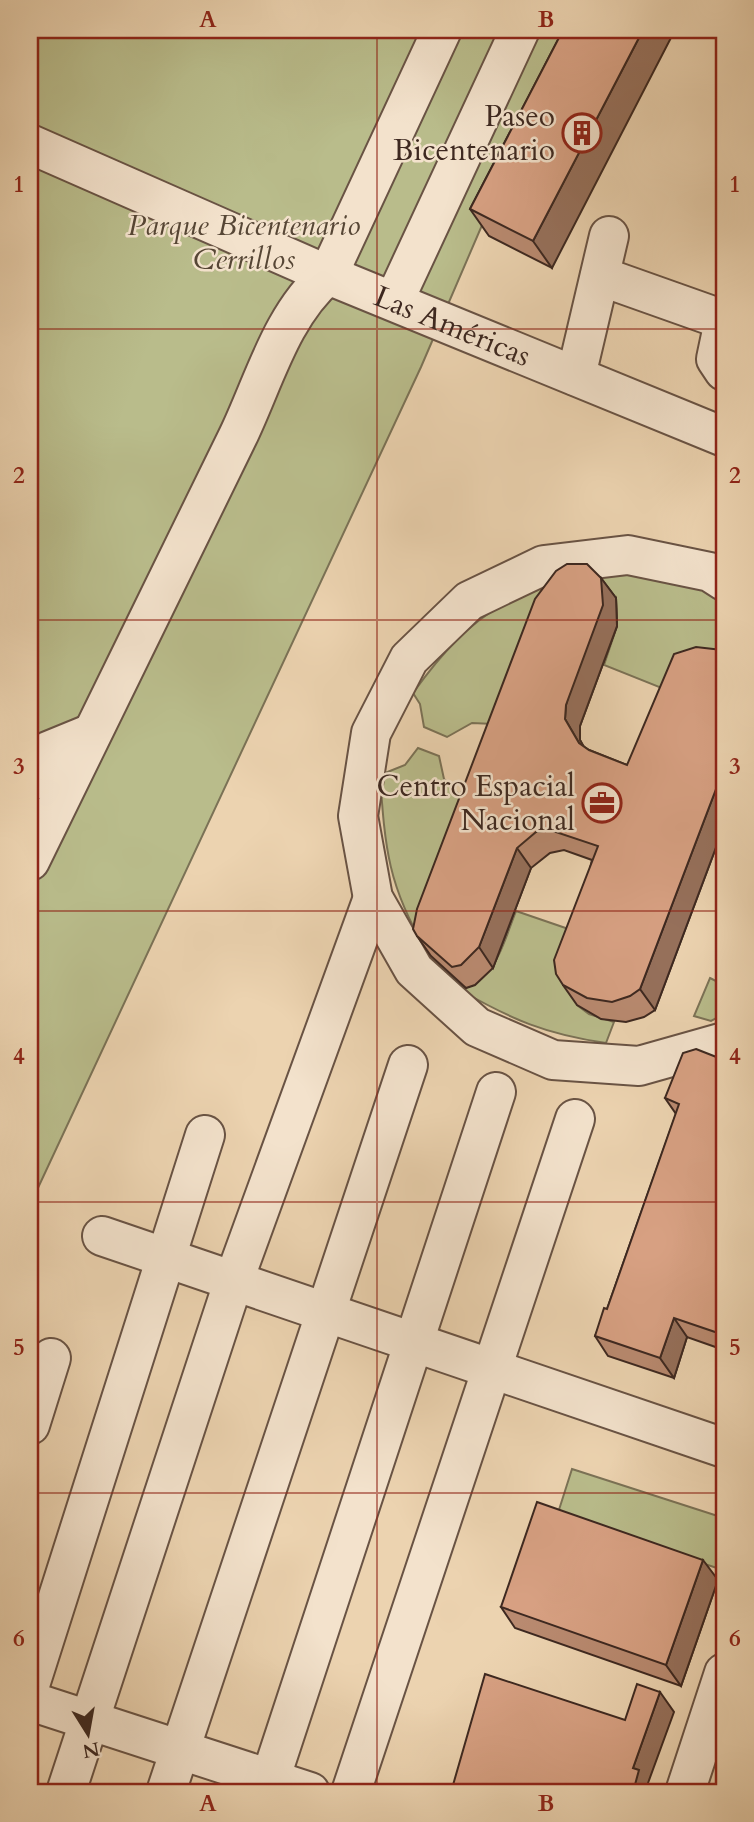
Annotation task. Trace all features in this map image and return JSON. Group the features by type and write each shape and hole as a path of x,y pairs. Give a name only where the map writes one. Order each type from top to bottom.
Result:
{"street":[{"path":"30,861 239,434 278,346 308,293 328,275 442,30"},
{"path":"394,301 520,30"},
{"name":"Las Américas","path":"30,144 328,275 724,437"},
{"path":"576,376 609,236"},
{"path":"600,276 724,321 716,359 724,371"},
{"path":"723,1044 639,1066 554,1059 477,1027 414,970 373,898 358,816 371,733 409,659 469,601 544,565 628,555 710,572 724,581"},
{"path":"30,782 48,751 92,733"},
{"path":"66,1792 234,1280 373,898"},
{"path":"166,1792 408,1065"},
{"path":"268,1786 496,1092"},
{"path":"351,1792 575,1119"},
{"path":"30,1685 205,1135"},
{"path":"102,1236 724,1448"},
{"path":"30,1425 51,1358"},
{"path":"685,1792 724,1672"},
{"path":"30,1701 180,1750 268,1786 310,1792"}],"green space":[{"name":"Parque Bicentenario Cerrillos","path":"30,30 566,30 421,367 30,1205"},
{"path":"622,573 714,591 724,598 724,667 679,695 604,665 617,626 616,598 494,724 472,723 447,737 424,727 420,704 413,693 457,640 479,621 502,605 527,593 555,584"},
{"path":"418,748 439,756 444,779 467,803 427,951 396,886 387,846 380,775 405,765"},
{"path":"516,911 586,935 577,1005 589,1014 614,1022 606,1043 565,1035 530,1024 460,990 483,978 491,969"},
{"path":"710,978 724,985 724,1014 711,1021 694,1016"},
{"path":"572,1469 724,1518 724,1558 720,1569 557,1516"}],"building":[{"path":"563,30 643,30 533,241 470,209"},
{"name":"Centro Espacial Nacional","path":"567,564 587,564 601,578 603,605 566,705 565,719 579,743 589,750 627,765 674,654 696,647 724,652 724,768 640,989 630,996 612,1002 587,998 563,985 556,974 554,960 598,846 550,830 536,832 517,848 479,947 461,965 452,967 417,936 413,929 417,909 535,599 556,571"},
{"path":"696,1049 724,1060 724,1335 674,1318 660,1358 595,1336 679,1104 665,1098 683,1053"},
{"path":"537,1502 703,1560 666,1665 501,1607"},
{"path":"485,1674 625,1720 637,1684 660,1692 633,1768 639,1770 633,1792 451,1792"}],"place":[{"name":"Paseo Bicentenario","path":"582,133"},
{"name":"Centro Espacial Nacional","path":"602,803"}]}
